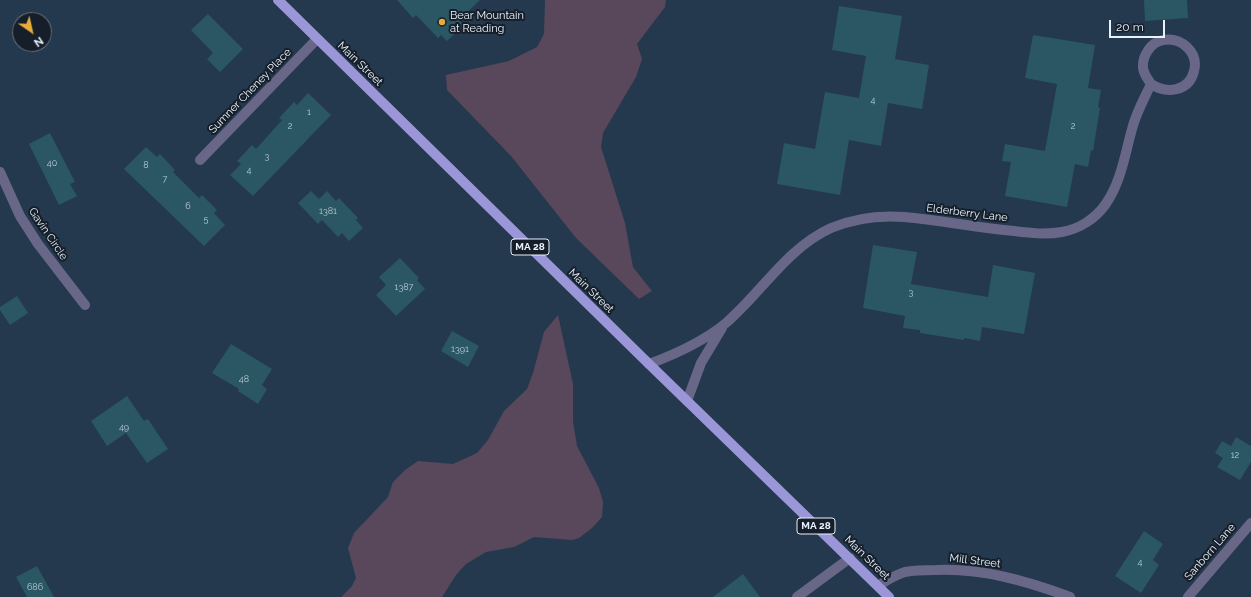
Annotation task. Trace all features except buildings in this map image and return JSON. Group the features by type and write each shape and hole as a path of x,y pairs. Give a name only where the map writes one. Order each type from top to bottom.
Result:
{"main road":[{"name":"Main Street","path":"278,0 889,597"}],"street":[{"name":"Sumner Cheney Place","path":"200,160 317,39"},
{"path":"1169,39 1182,43 1190,50 1194,60 1194,72 1188,82 1178,89 1167,91 1151,84 1145,76 1143,67 1145,56 1149,48 1160,41 1169,39"},
{"name":"Elderberry Lane","path":"687,401 701,363 726,323 804,245 826,231 850,222 875,217 905,217 981,228 1049,234 1064,232 1082,225 1099,212 1108,200 1121,171 1132,127 1141,103 1151,84"},
{"name":"Gavin Circle","path":"0,172 20,216 34,239 85,305"},
{"name":"Elderberry Lane","path":"649,364 686,348 726,323"},
{"name":"Sanborn Lane","path":"1188,597 1251,523"},
{"path":"797,597 850,558"},
{"name":"Mill Street","path":"878,586 904,572 963,570 1002,576 1036,584 1070,597"}],"shaded area":[{"path":"545,0 666,0 665,7 637,44 642,59 636,77 603,133 601,147 625,223 633,267 652,291 639,299 576,238 511,156 447,90 446,75 509,61 537,47 544,34"},
{"path":"558,315 573,384 573,421 577,446 599,488 603,502 602,517 592,528 579,538 572,540 534,537 514,547 486,552 466,564 456,575 442,597 341,597 352,586 356,578 348,548 354,533 388,497 393,482 405,470 418,461 453,464 477,453 488,440 504,411 527,389 544,332"}],"place":[{"name":"Bear Mountain at Reading","path":"442,22"}]}
